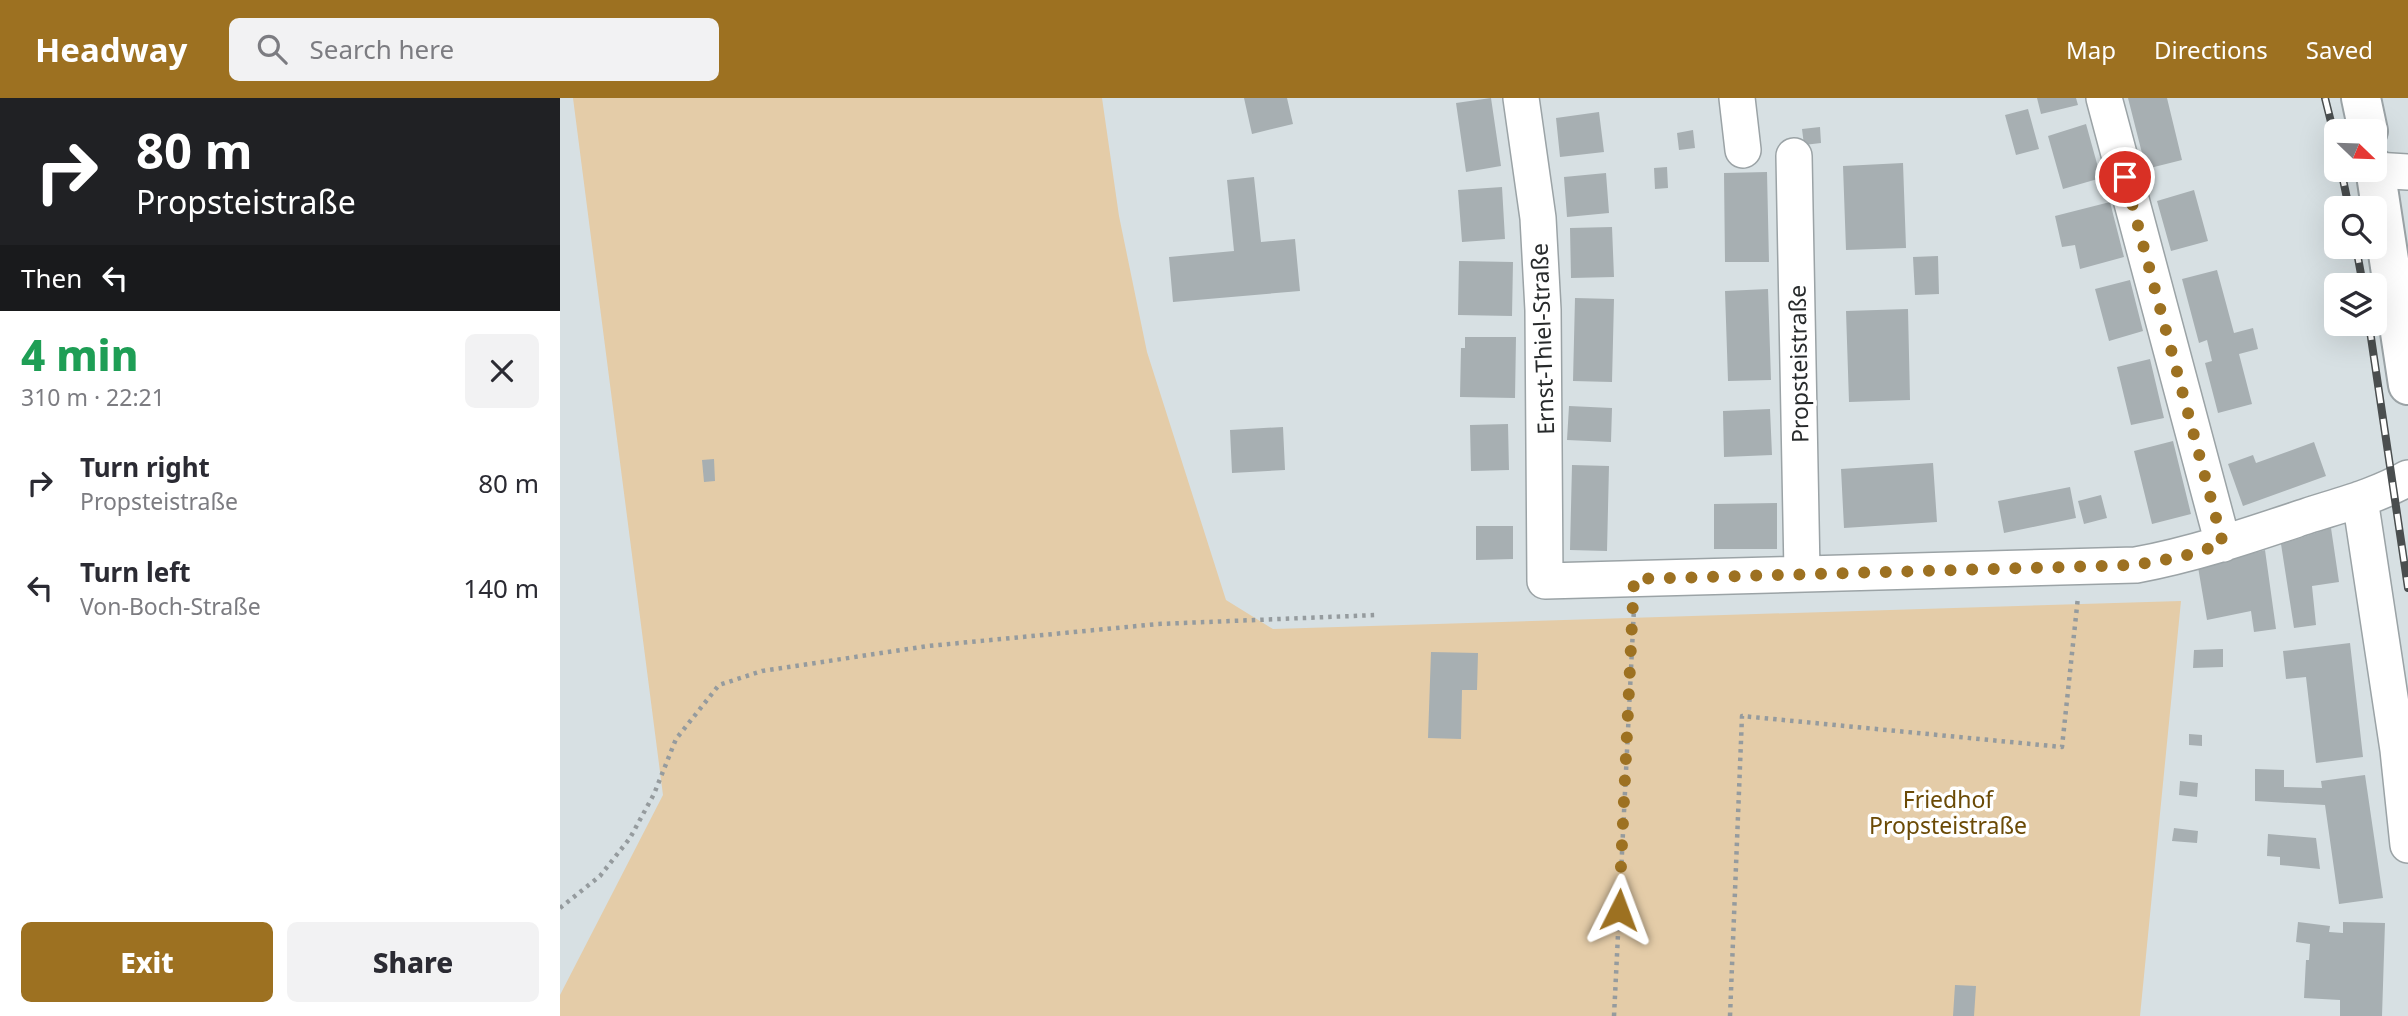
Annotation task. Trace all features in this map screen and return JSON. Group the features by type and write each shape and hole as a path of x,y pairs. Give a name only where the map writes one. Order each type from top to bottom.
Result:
{"main road":[{"path":"2361,98 2365,119"},
{"path":"2377,182 2408,385"}],"street":[{"name":"Ernst-Thiel-Straße","path":"1521,98 1538,218 1543,310 1545,581 1634,579"},
{"path":"1737,98 1743,150"},
{"path":"2104,98 2223,544"},
{"name":"Propsteistraße","path":"1794,156 1802,572"},
{"path":"2387,170 2408,172"},
{"path":"1634,579 1802,572 2136,565 2184,556 2223,544 2360,499 2408,478"},
{"path":"2360,499 2398,750 2408,845"}],"path":[{"path":"1730,1016 1742,716 2062,747 2080,568"},
{"path":"1614,1016 1634,579"},
{"path":"560,908 600,876 630,838 654,794 676,739 719,685 762,671 928,646 1158,624 1376,615"}],"green space":[{"name":"Friedhof Propsteistraße","path":"573,98 1102,98 1119,216 1147,352 1226,600 1273,629 2181,601 2140,1016 560,1016 560,995 663,795"}],"building":[{"path":"1244,98 1287,98 1293,124 1252,134"},
{"path":"1491,98 1501,166 1466,172 1456,103"},
{"path":"2037,98 2076,98 2078,105 2041,114"},
{"path":"2128,98 2167,98 2182,160 2146,169"},
{"path":"2028,109 2039,149 2016,155 2005,115"},
{"path":"1599,112 1604,152 1560,157 1556,118"},
{"path":"2086,124 2101,178 2063,189 2048,136"},
{"path":"1820,127 1821,143 1804,145 1802,129"},
{"path":"1693,130 1695,148 1679,150 1677,133"},
{"path":"1903,163 1906,248 1846,250 1843,166"},
{"path":"1667,167 1668,188 1655,189 1654,168"},
{"path":"1767,172 1769,262 1725,262 1724,173"},
{"path":"1606,173 1609,213 1567,217 1564,177"},
{"path":"1254,177 1261,242 1295,239 1300,291 1173,302 1169,257 1234,251 1227,180"},
{"path":"1502,187 1505,239 1462,242 1458,190"},
{"path":"2194,190 2208,241 2171,251 2157,201"},
{"path":"2110,202 2124,257 2080,269 2075,245 2062,247 2055,216"},
{"path":"1612,227 1614,277 1571,278 1570,228"},
{"path":"1938,256 1939,294 1915,295 1913,257"},
{"path":"1459,261 1513,262 1512,316 1458,315"},
{"path":"2217,270 2234,333 2253,328 2258,349 2239,354 2252,404 2218,413 2205,363 2212,361 2207,340 2199,343 2182,279"},
{"path":"2130,280 2143,331 2109,341 2095,289"},
{"path":"1768,289 1771,380 1728,381 1725,291"},
{"path":"1575,298 1614,299 1612,382 1573,381"},
{"path":"1908,309 1910,400 1849,402 1846,311"},
{"path":"1465,337 1516,337 1515,398 1460,397 1461,348 1465,348"},
{"path":"2150,359 2164,418 2131,425 2117,367"},
{"path":"1569,406 1612,408 1611,442 1567,440"},
{"path":"1770,409 1772,455 1724,457 1723,411"},
{"path":"1508,424 1509,470 1471,471 1470,425"},
{"path":"1283,427 1285,470 1232,473 1230,430"},
{"path":"2173,441 2191,514 2152,524 2134,451"},
{"path":"2314,442 2326,476 2243,506 2228,464 2253,455 2256,463"},
{"path":"714,459 715,481 704,482 702,460"},
{"path":"1933,463 1937,522 1844,528 1841,469"},
{"path":"1572,465 1609,466 1607,551 1570,550"},
{"path":"2070,487 2076,518 2004,533 1998,501"},
{"path":"2101,495 2107,518 2084,524 2078,501"},
{"path":"1777,503 1777,549 1714,549 1714,504"},
{"path":"1476,526 1513,526 1513,559 1476,560"},
{"path":"2331,528 2339,582 2312,586 2316,625 2294,628 2281,544"},
{"path":"2265,550 2276,629 2254,632 2251,611 2207,620 2198,567"},
{"path":"2350,643 2363,757 2316,763 2306,677 2286,679 2283,651"},
{"path":"2223,649 2223,667 2193,668 2194,650"},
{"path":"1431,652 1478,653 1477,690 1462,690 1461,739 1428,738"},
{"path":"2189,734 2202,735 2202,746 2189,745"},
{"path":"2255,769 2284,770 2284,787 2322,788 2321,781 2365,775 2383,898 2339,904 2325,805 2255,801"},
{"path":"2180,781 2198,783 2197,797 2179,795"},
{"path":"2174,828 2198,831 2197,843 2172,841"},
{"path":"2268,834 2316,838 2320,869 2280,865 2280,857 2267,856"},
{"path":"2298,922 2330,926 2329,932 2343,933 2343,922 2385,923 2382,1016 2340,1016 2340,1000 2304,998 2306,960 2309,960 2310,944 2296,942"},
{"path":"1955,985 1976,986 1974,1016 1953,1016"}],"railway":[{"path":"2325,98 2330,119"},
{"path":"2344,182 2346,196"},
{"path":"2358,259 2361,273"},
{"path":"2371,336 2408,588"}],"route":[{"path":"1619,910 1634,579 1802,572 2136,565 2184,556 2223,544 2125,177"}]}
